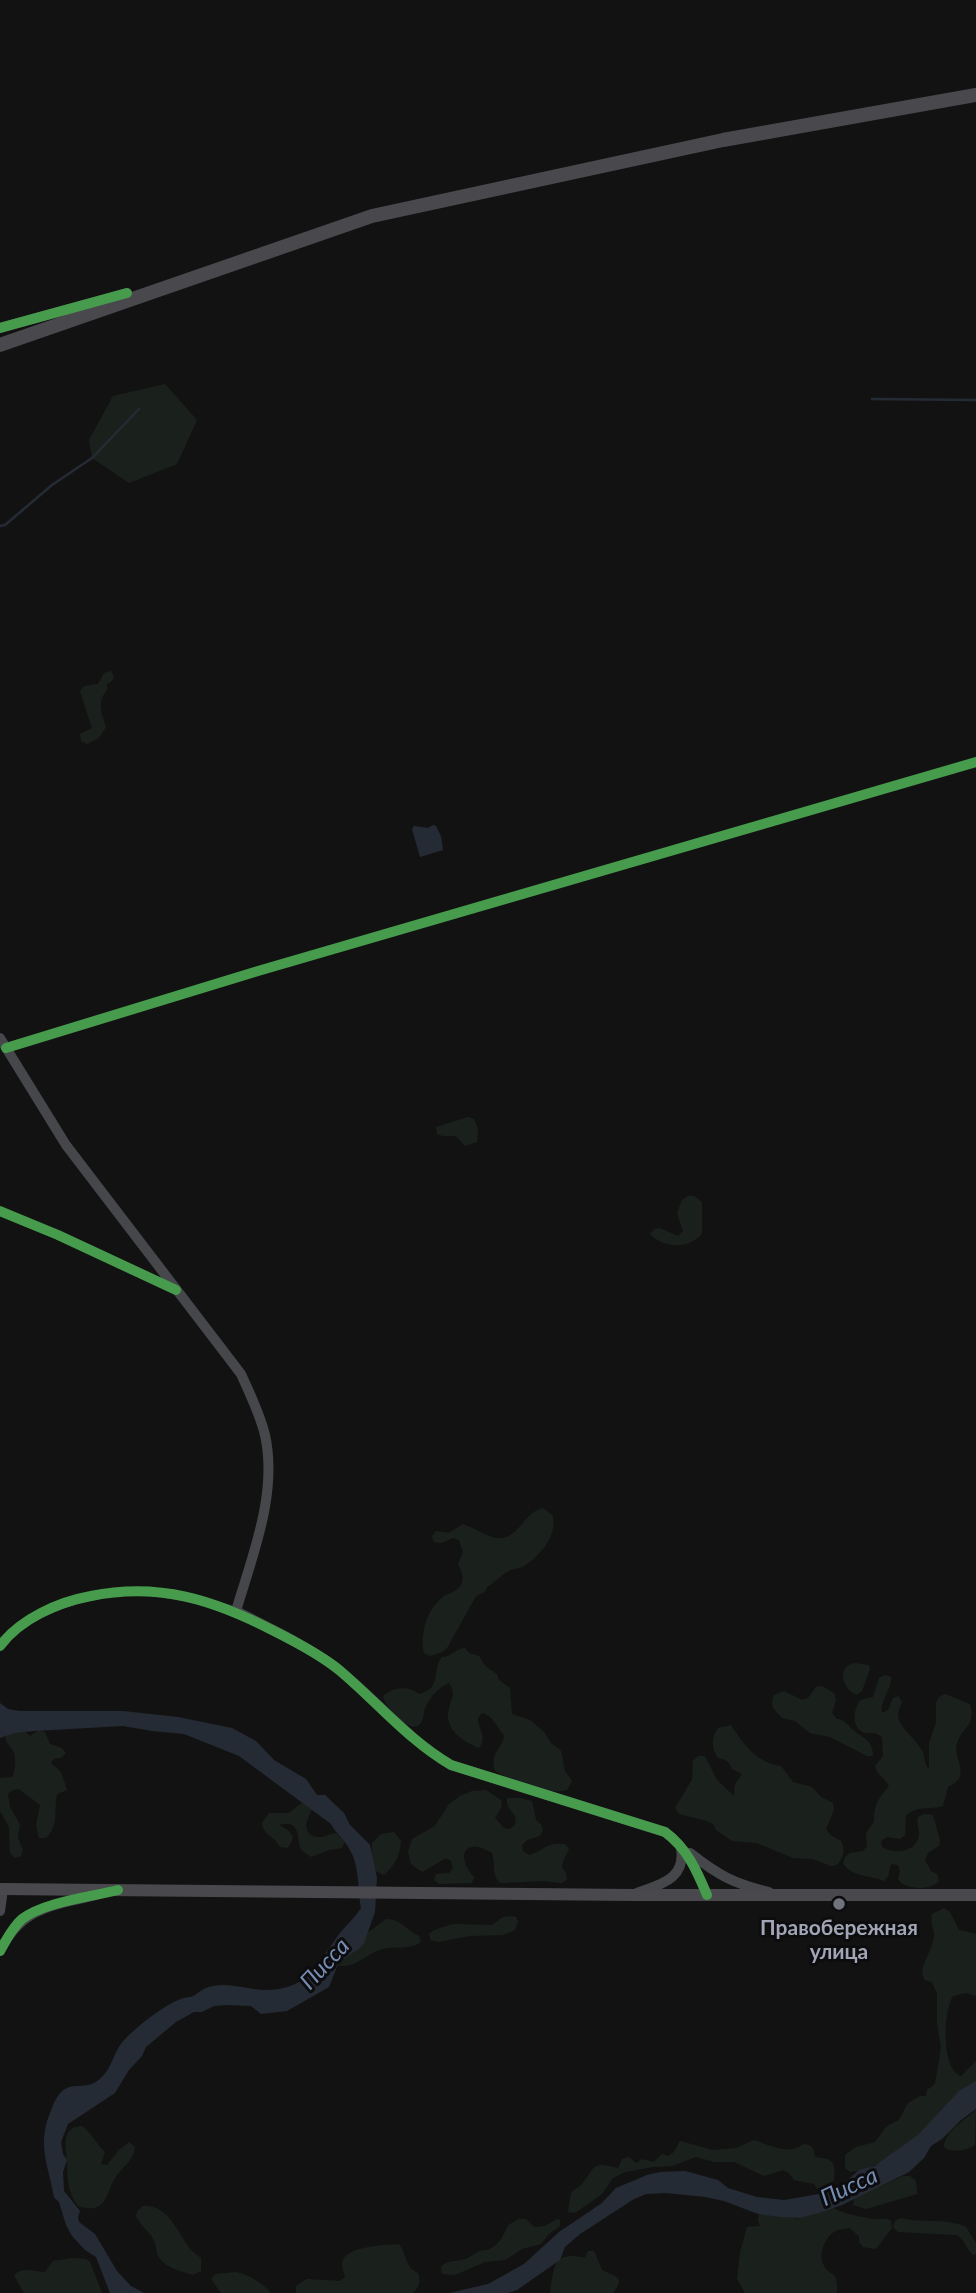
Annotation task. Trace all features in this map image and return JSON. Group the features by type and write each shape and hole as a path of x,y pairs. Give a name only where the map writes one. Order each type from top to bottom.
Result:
{"highway":[{"path":"0,334 128,296 372,216 669,152 976,95"},
{"path":"0,345 128,296"},
{"path":"0,350 128,296"}],"main road":[{"path":"1,1889 632,1895 976,1895"}],"street":[{"path":"0,328 128,296"},
{"path":"236,1611 267,1494 265,1436 241,1374 66,1145 3,1043 976,762"},
{"path":"0,1211 176,1290"},
{"path":"0,1646 23,1624 41,1613 107,1592 130,1590 179,1595 236,1611 294,1640 334,1667 432,1753 451,1765 665,1832 725,1878 740,1885 781,1895"},
{"path":"632,1895 674,1877 682,1860 680,1845"},
{"path":"680,1845 691,1860 707,1895"},
{"path":"0,1911 1,1889"},
{"path":"0,1951 9,1934 23,1919 43,1908 118,1890"}],"shaded area":[{"path":"165,384 197,420 177,464 129,483 92,458 89,440 113,396"},
{"path":"111,671 114,677 107,684 101,704 106,727 99,738 87,744 81,741 80,734 92,728 80,691 84,686 98,684 104,673"},
{"path":"468,1117 474,1119 478,1129 477,1142 465,1146 456,1136 437,1134 436,1127"},
{"path":"694,1196 702,1202 702,1234 683,1245 669,1245 650,1234 654,1229 660,1228 678,1236 683,1231 677,1213 682,1200"},
{"path":"543,1508 553,1516 554,1523 550,1538 541,1551 524,1566 506,1573 487,1587 485,1592 476,1596 447,1648 430,1656 424,1653 424,1630 429,1615 437,1602 455,1591 463,1580 458,1564 463,1552 459,1540 453,1538 441,1543 434,1542 432,1536 436,1531 449,1533 463,1524 492,1537 504,1538 516,1531 530,1515"},
{"path":"465,1648 469,1653 479,1656 486,1667 510,1688 512,1714 530,1720 561,1751 565,1771 572,1781 567,1790 541,1789 495,1771 495,1755 504,1735 492,1719 482,1713 478,1718 483,1737 479,1748 459,1736 449,1722 448,1711 453,1691 449,1683 430,1699 419,1725 406,1723 388,1706 383,1696 392,1691 406,1688 419,1694 431,1688 442,1657"},
{"path":"855,1663 869,1665 870,1669 862,1691 857,1695 848,1688 843,1678 845,1669"},
{"path":"885,1675 891,1677 891,1682 882,1704 882,1713 888,1710 893,1698 899,1696 902,1703 898,1716 900,1722 921,1749 929,1769 929,1743 936,1723 936,1703 939,1697 945,1694 970,1704 970,1722 956,1747 960,1776 948,1787 943,1806 910,1813 906,1816 905,1835 900,1839 887,1837 881,1841 882,1847 886,1849 907,1850 915,1844 919,1836 918,1817 924,1814 933,1815 940,1840 939,1846 928,1853 925,1860 931,1871 937,1874 939,1881 925,1888 901,1883 898,1878 898,1865 891,1864 884,1881 851,1871 843,1863 850,1853 863,1851 867,1846 866,1833 874,1822 875,1807 889,1786 875,1766 883,1756 882,1737 861,1731 855,1719 860,1700 873,1697 879,1678"},
{"path":"822,1686 834,1693 836,1700 832,1713 867,1740 873,1756 867,1756 830,1737 810,1733 795,1721 782,1718 773,1708 774,1695 784,1691 802,1700 808,1698 816,1687"},
{"path":"731,1725 758,1757 781,1766 793,1782 812,1787 821,1797 833,1803 834,1810 826,1829 842,1844 842,1856 837,1865 831,1866 813,1859 793,1858 757,1843 732,1841 716,1830 713,1824 679,1814 675,1808 692,1780 693,1761 698,1756 705,1756 717,1780 734,1796 735,1784 742,1774 732,1769 727,1761 718,1758 713,1743 718,1728"},
{"path":"22,1729 30,1736 39,1730 45,1732 50,1744 62,1748 66,1753 51,1763 61,1772 67,1790 57,1794 55,1822 46,1838 39,1838 36,1825 40,1805 19,1789 8,1794 10,1807 20,1825 18,1838 23,1850 21,1856 15,1858 10,1853 9,1827 0,1811 0,1778 13,1777 15,1767 14,1754 5,1734"},
{"path":"486,1790 501,1800 502,1806 495,1818 504,1828 510,1829 516,1821 507,1798 532,1801 536,1820 543,1830 540,1836 527,1840 522,1845 523,1851 529,1855 553,1844 565,1844 569,1849 562,1867 567,1879 562,1883 500,1883 492,1853 475,1847 470,1847 464,1855 468,1869 474,1877 472,1883 439,1884 434,1880 436,1874 449,1873 453,1868 451,1861 446,1858 422,1872 411,1864 408,1852 412,1839 435,1826 449,1804 460,1796 472,1791"},
{"path":"304,1801 312,1809 306,1826 309,1834 321,1837 336,1833 345,1842 342,1848 311,1857 301,1850 296,1830 291,1824 279,1825 293,1837 287,1848 280,1847 265,1830 262,1823 269,1813 289,1813"},
{"path":"394,1832 401,1841 399,1851 394,1863 384,1875 372,1869 372,1843 381,1834"},
{"path":"944,1908 950,1912 959,1930 976,1934 976,1996 966,1993 953,1996 947,2014 946,2039 950,2063 961,2076 976,2061 976,2084 901,2150 866,2169 850,2172 845,2168 845,2155 856,2147 875,2142 887,2126 899,2120 908,2103 920,2096 926,2096 927,2090 935,2084 941,2048 937,1994 932,1982 925,1980 922,1974 934,1936 932,1914"},
{"path":"509,1916 516,1917 518,1922 515,1930 503,1935 470,1936 438,1942 431,1940 429,1934 453,1924 492,1925"},
{"path":"386,1919 400,1923 419,1936 421,1942 407,1947 382,1949 347,1966 335,1964 364,1932 370,1931"},
{"path":"976,2110 975,2145 959,2150 944,2147 951,2131"},
{"path":"82,2126 105,2152 101,2164 107,2165 129,2142 135,2147 133,2155 117,2175 104,2201 95,2208 78,2206 69,2185 67,2134 75,2127"},
{"path":"754,2140 786,2149 803,2144 810,2145 815,2157 828,2159 833,2163 834,2176 828,2190 824,2192 818,2190 814,2184 794,2180 783,2170 764,2176 734,2162 714,2162 696,2157 672,2166 625,2172 613,2178 602,2194 575,2213 568,2212 571,2193 597,2166 618,2168 622,2159 629,2157 636,2163 642,2159 654,2162 662,2154 668,2156 674,2152 680,2141 713,2150 736,2148"},
{"path":"903,2176 910,2176 916,2181 917,2194 866,2209 853,2205 854,2198"},
{"path":"143,2206 151,2206 165,2213 189,2248 201,2258 201,2271 193,2275 161,2260 155,2243 136,2216"},
{"path":"834,2208 859,2216 889,2220 892,2228 876,2249 863,2247 859,2236 849,2228 830,2235 824,2244 822,2260 835,2276 837,2293 745,2293 737,2279 740,2253 747,2227 760,2226 759,2213 799,2219 802,2213"},
{"path":"901,2218 950,2222 966,2227 976,2243 976,2254 973,2255 957,2235 898,2232 893,2227 895,2221"},
{"path":"519,2219 526,2219 534,2227 545,2226 557,2219 560,2220 560,2226 541,2244 522,2249 505,2260 485,2262 455,2275 442,2274 441,2267 446,2263 492,2248 501,2240 508,2225"},
{"path":"399,2244 409,2265 418,2273 419,2284 413,2293 296,2293 296,2286 307,2279 340,2281 345,2277 342,2262 352,2252 368,2247"},
{"path":"588,2251 594,2251 602,2270 619,2280 613,2293 550,2293 557,2263 567,2256 585,2258"},
{"path":"72,2258 90,2262 102,2293 24,2293 14,2275 25,2270 45,2272 53,2261"},
{"path":"236,2272 255,2280 271,2293 221,2293 211,2279 216,2274"}],"water":[{"path":"433,825 441,836 443,850 420,857 412,829 414,826 428,828"},
{"name":"Писса","path":"0,1703 8,1709 20,1711 123,1711 178,1717 232,1728 256,1741 274,1760 306,1779 317,1795 325,1795 370,1845 377,1878 375,1912 364,1943 339,1962 329,1987 287,2011 261,2014 251,2006 227,2005 194,2012 176,2022 146,2047 115,2093 68,2124 61,2142 67,2160 63,2172 64,2191 80,2211 79,2222 95,2234 117,2271 131,2286 144,2293 110,2293 96,2257 85,2250 66,2225 59,2202 54,2197 45,2153 45,2132 52,2108 63,2090 95,2083 102,2077 126,2038 153,2015 175,2002 211,1986 279,1989 302,1980 318,1964 361,1908 356,1864 349,1848 331,1824 239,1756 184,1734 123,1726 34,1731 0,1738"},
{"name":"Писса","path":"976,2081 976,2109 931,2146 924,2158 909,2172 842,2205 800,2218 780,2217 758,2214 705,2197 646,2194 580,2234 565,2247 560,2260 517,2290 508,2293 449,2293 488,2284 524,2264 559,2232 602,2203 616,2188 647,2175 685,2171 718,2180 728,2188 757,2197 784,2200 819,2194 844,2183 859,2170 875,2166 918,2135 959,2091"}],"waterway":[{"path":"872,399 976,400"},
{"path":"0,526 5,525 52,485 92,458 139,409"}],"cycle path":[{"path":"0,328 127,293"},
{"path":"6,1048 258,971 976,762"},
{"path":"0,1211 176,1290"},
{"path":"0,1646 8,1636 41,1613 66,1603 116,1592 163,1593 230,1610 323,1658 421,1744 451,1765 665,1832 685,1853 707,1895"},
{"path":"0,1951 15,1926 31,1913 55,1904 118,1890"}],"place":[{"name":"Правобережная улица","path":"839,1904"}]}
